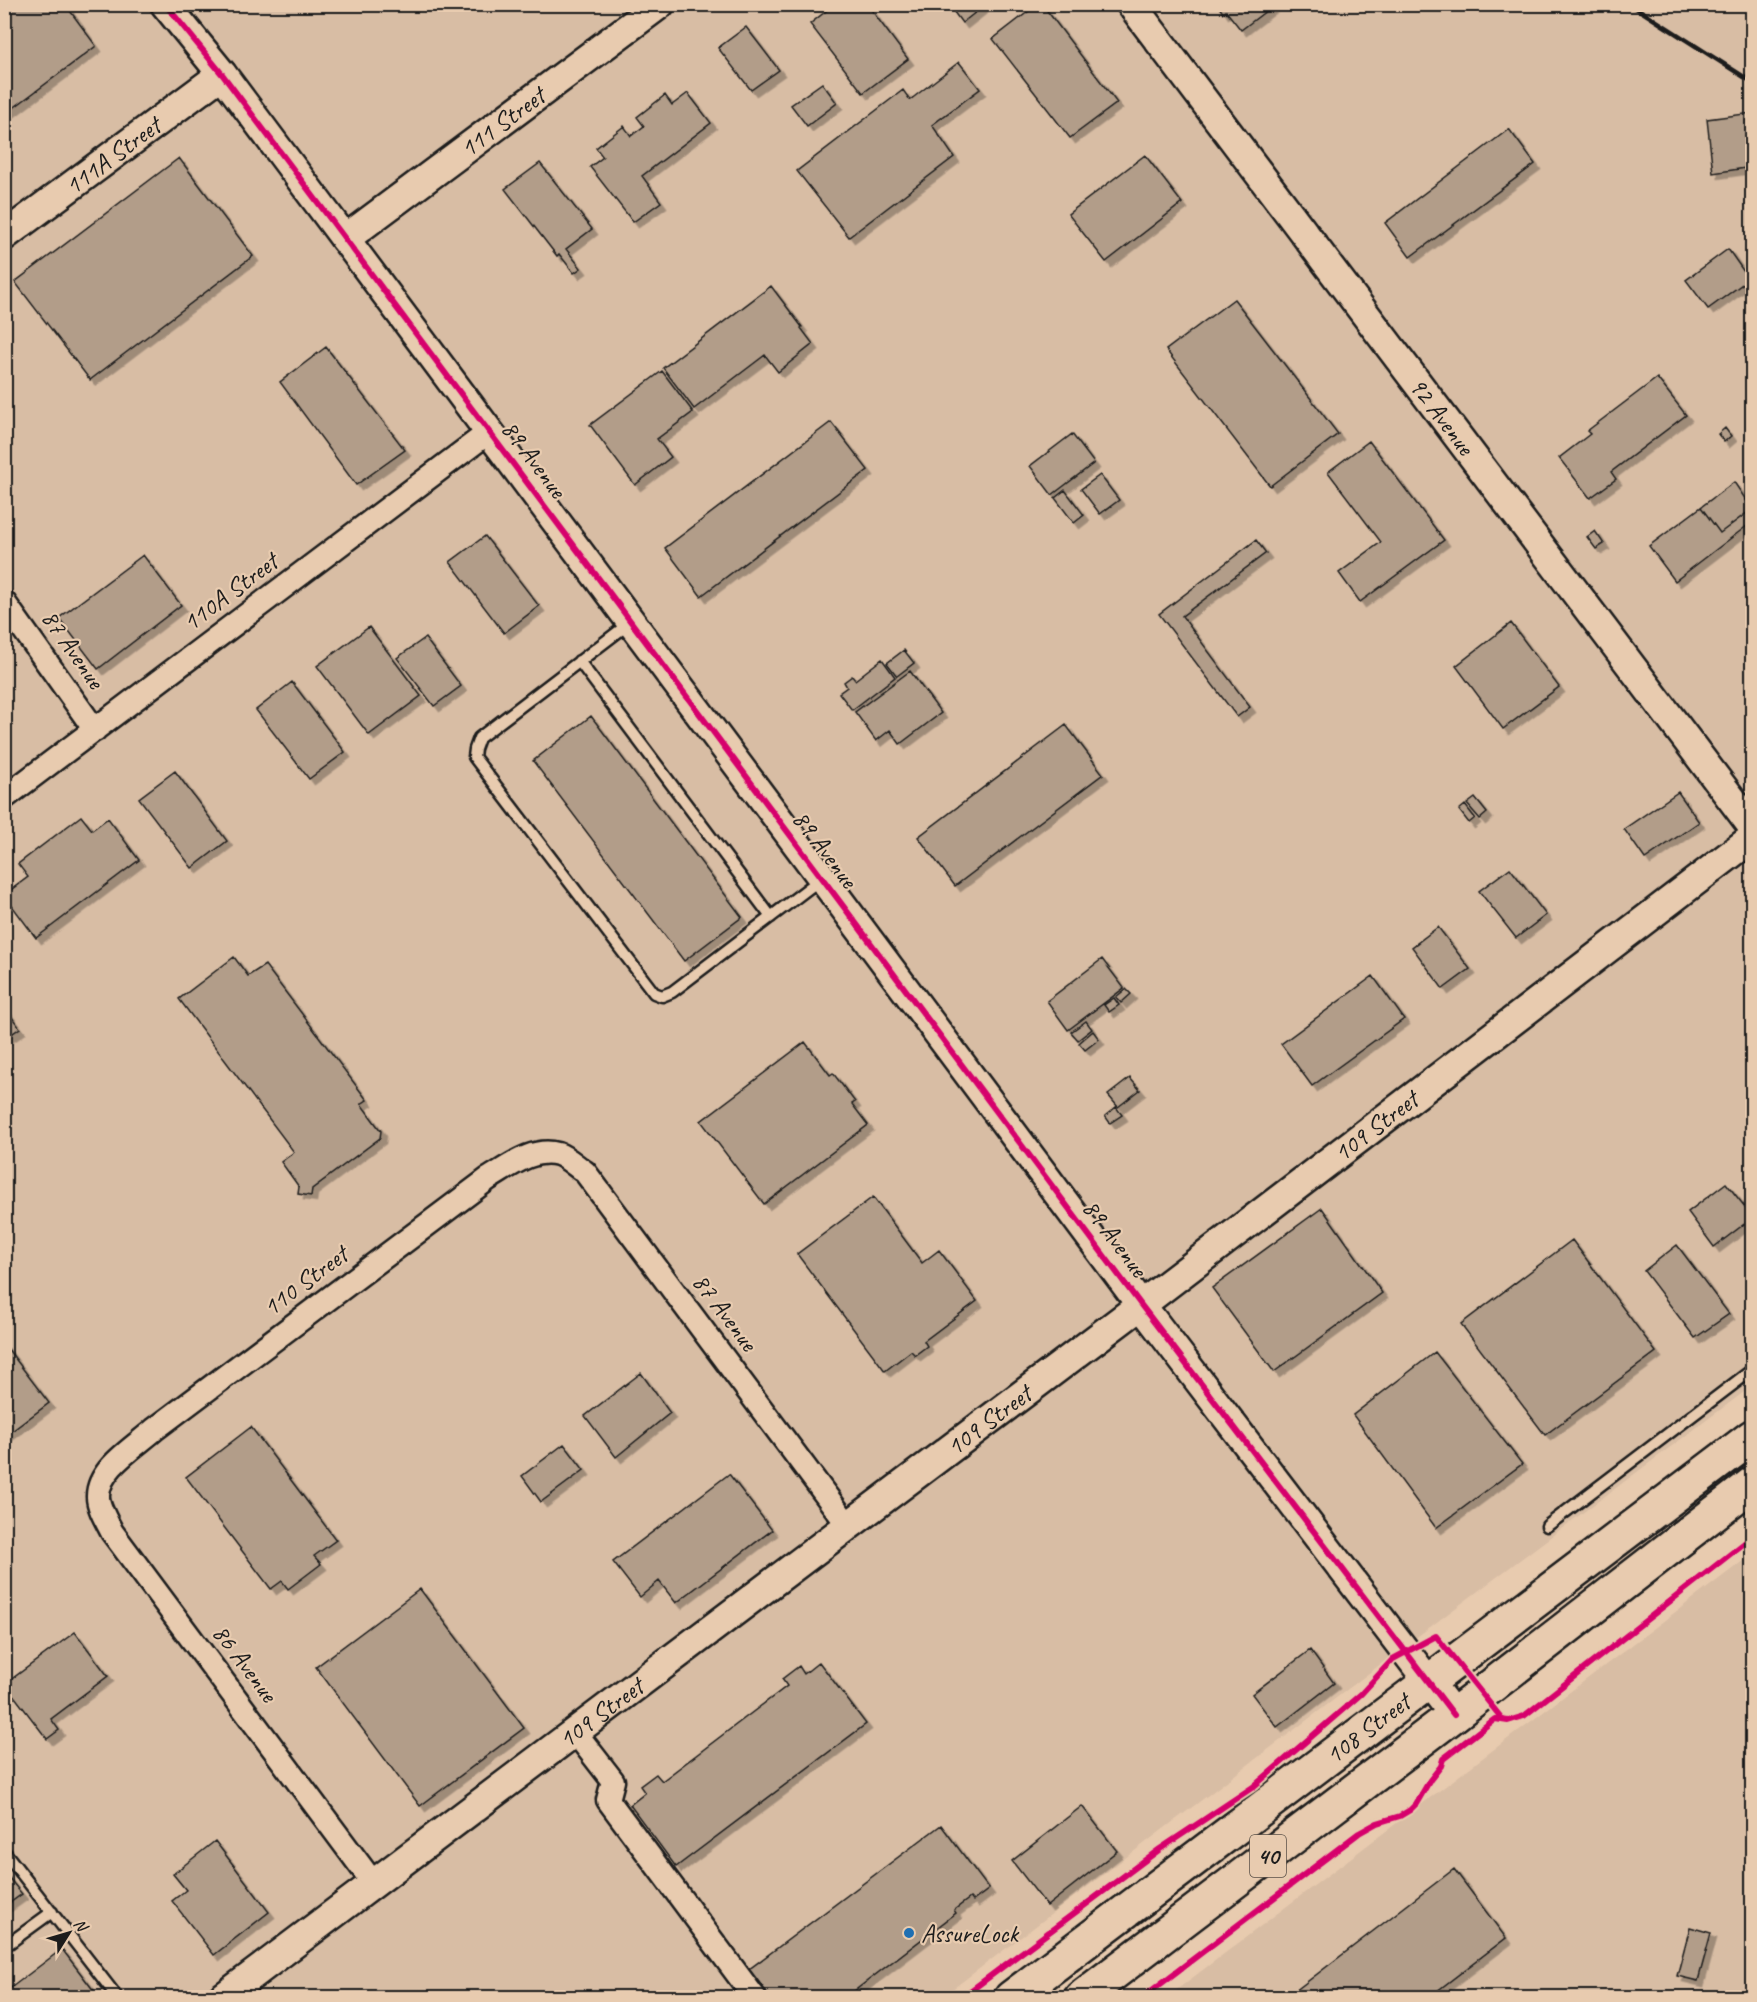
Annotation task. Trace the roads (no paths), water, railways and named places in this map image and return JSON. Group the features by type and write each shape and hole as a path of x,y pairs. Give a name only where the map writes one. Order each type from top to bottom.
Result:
{"main road":[{"name":"108 Street","path":"1011,1998 1752,1437"},
{"name":"108 Street","path":"1081,1998 1454,1715 1752,1484"}],"street":[{"name":"89 Avenue","path":"165,4 222,74 1141,1305 1454,1715"},
{"name":"111 Street","path":"345,239 660,4"},
{"name":"92 Avenue","path":"1131,4 1752,826"},
{"name":"111A Street","path":"4,236 222,74"},
{"name":"110A Street","path":"4,798 489,432"},
{"name":"87 Avenue","path":"4,602 95,730"},
{"name":"109 Street","path":"222,1998 1141,1305 1752,838"},
{"name":"87 Avenue","path":"543,1152 560,1154 585,1173 848,1525"},
{"name":"110 Street","path":"109,1468 155,1429 488,1179 526,1156 543,1152"},
{"name":"86 Avenue","path":"109,1468 100,1482 97,1498 112,1532 374,1884"},
{"path":"575,1732 613,1781 608,1800 755,1998"}],"lane":[{"path":"631,622 479,738 474,757 654,993 662,996 672,992 822,878"},
{"path":"579,661 771,917"},
{"path":"1547,1526 1752,1370"},
{"path":"4,1851 118,1998"},
{"path":"4,1947 52,1912"}],"railway":[{"path":"1630,4 1752,82"}],"place":[{"name":"AssureLock","path":"909,1933"}]}
